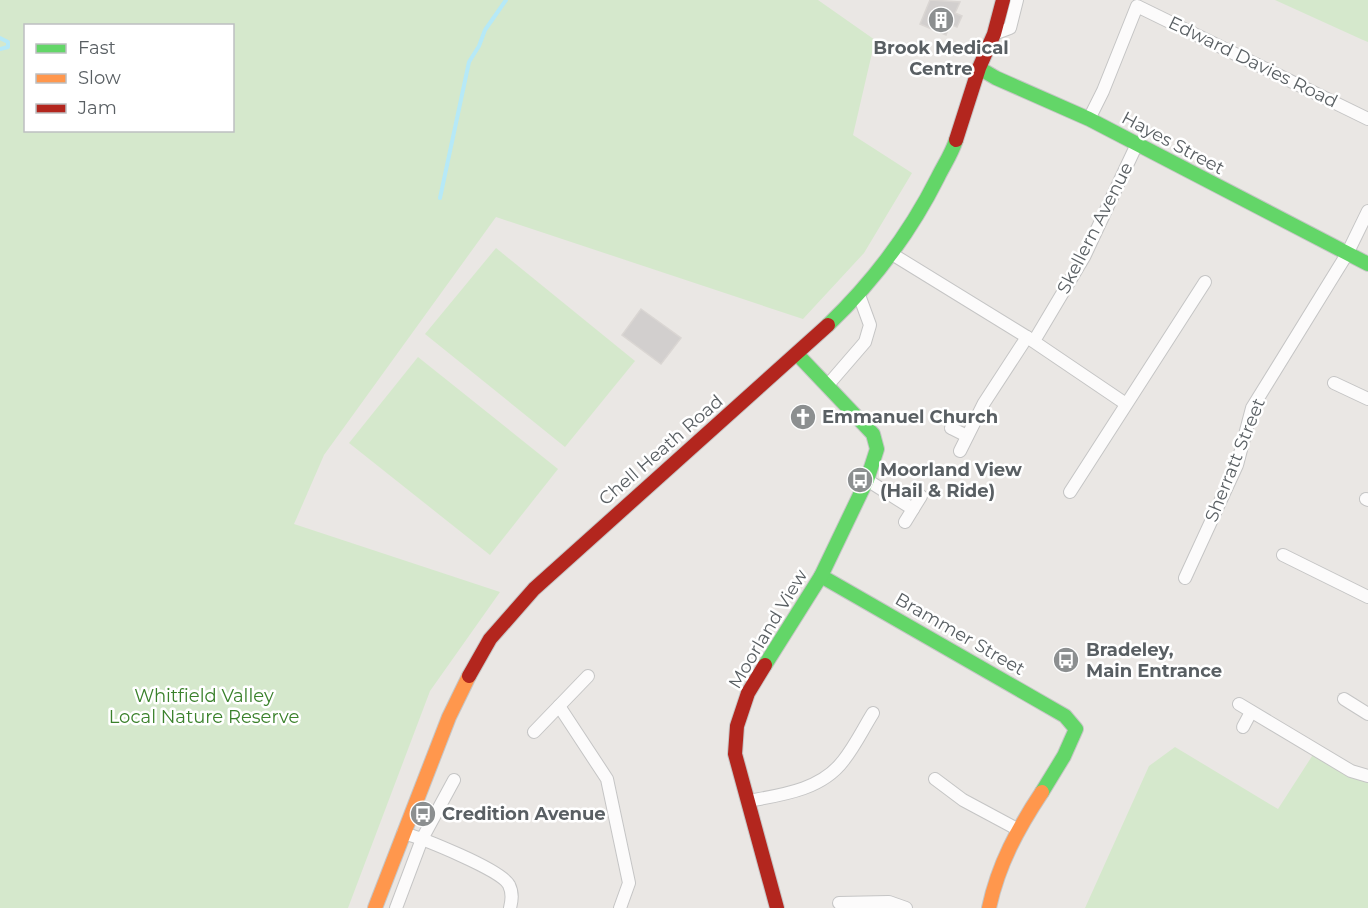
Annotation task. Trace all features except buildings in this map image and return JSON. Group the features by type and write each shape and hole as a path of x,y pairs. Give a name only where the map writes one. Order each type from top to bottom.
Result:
{"street":[{"name":"Chell Heath Road","path":"375,908 449,717 462,687 490,639 534,589 574,551 797,354 859,295 892,254 929,196 955,144 979,68 994,34 1003,0"},
{"name":"Chell Heath Road","path":"994,34 1010,28 1017,0"},
{"name":"Edward Davies Road","path":"1089,120 1103,92 1138,3 1368,119"},
{"name":"Hayes Street","path":"979,68 1137,144 1368,264"},
{"name":"Skellern Avenue","path":"960,451 984,403 1084,257 1137,144"},
{"path":"1347,254 1368,211"},
{"path":"892,254 1030,339 1126,404"},
{"name":"Sherratt Street","path":"1185,578 1237,465 1252,408 1347,254"},
{"path":"1070,492 1205,282"},
{"path":"827,386 865,342 870,325 859,295"},
{"name":"Moorland View","path":"777,908 735,754 737,726 748,693 821,576 867,480 877,450 873,434 797,354"},
{"path":"1334,384 1368,399"},
{"path":"951,428 967,436"},
{"path":"867,480 913,509"},
{"path":"905,522 921,496"},
{"path":"1283,555 1304,572 1368,597"},
{"name":"Brammer Street","path":"821,576 1065,716 1076,729 1068,750 1018,830"},
{"path":"534,732 588,676"},
{"path":"1344,699 1368,714"},
{"path":"1239,704 1351,771 1368,776"},
{"path":"559,706 607,779 629,883 620,908"},
{"path":"1243,726 1251,712"},
{"path":"748,801 791,793 822,780 843,762 873,713"},
{"path":"935,779 963,800 1018,830 994,884 988,908"},
{"path":"396,908 422,839 454,780"},
{"path":"403,833 422,839 498,874 509,883 513,897 510,908"},
{"path":"839,903 890,902 906,908"}],"green space":[{"name":"Whitfield Valley Local Nature Reserve","path":"0,0 818,0 875,40 853,135 912,173 864,253 803,319 496,217 324,455 294,524 500,592 430,691 348,908 0,908"},
{"path":"1275,0 1368,0 1368,42 1363,40"},
{"path":"496,248 635,361 565,447 425,334"},
{"path":"418,357 558,469 490,555 349,443"},
{"path":"1175,747 1278,809 1316,750 1368,776 1368,908 1085,908 1149,766"}],"waterway":[{"path":"440,198 469,62 485,30 506,0"},
{"path":"0,38 8,42 8,47 0,49"}],"traffic: fast":[{"path":"979,68 996,78 1089,119 1368,264"},
{"path":"828,325 860,292 903,237 927,198 956,140"},
{"path":"765,665 821,576 867,480 877,449 873,434 797,354"},
{"path":"821,576 1065,716 1076,729 1064,756 1042,792"}],"traffic: slow":[{"path":"375,908 449,717 469,676"},
{"path":"989,908 1010,847 1042,792"}],"traffic: jam":[{"path":"956,140 979,68 994,34 1003,0"},
{"path":"469,676 490,639 534,589 828,325"},
{"path":"765,665 748,693 737,726 735,754 777,908"}],"place":[{"name":"Brook Medical Centre","path":"941,20"},
{"name":"Emmanuel Church","path":"803,417"},
{"name":"Moorland View (Hail & Ride)","path":"860,480"},
{"name":"Bradeley, Main Entrance","path":"1066,660"},
{"name":"Credition Avenue","path":"423,814"}]}
